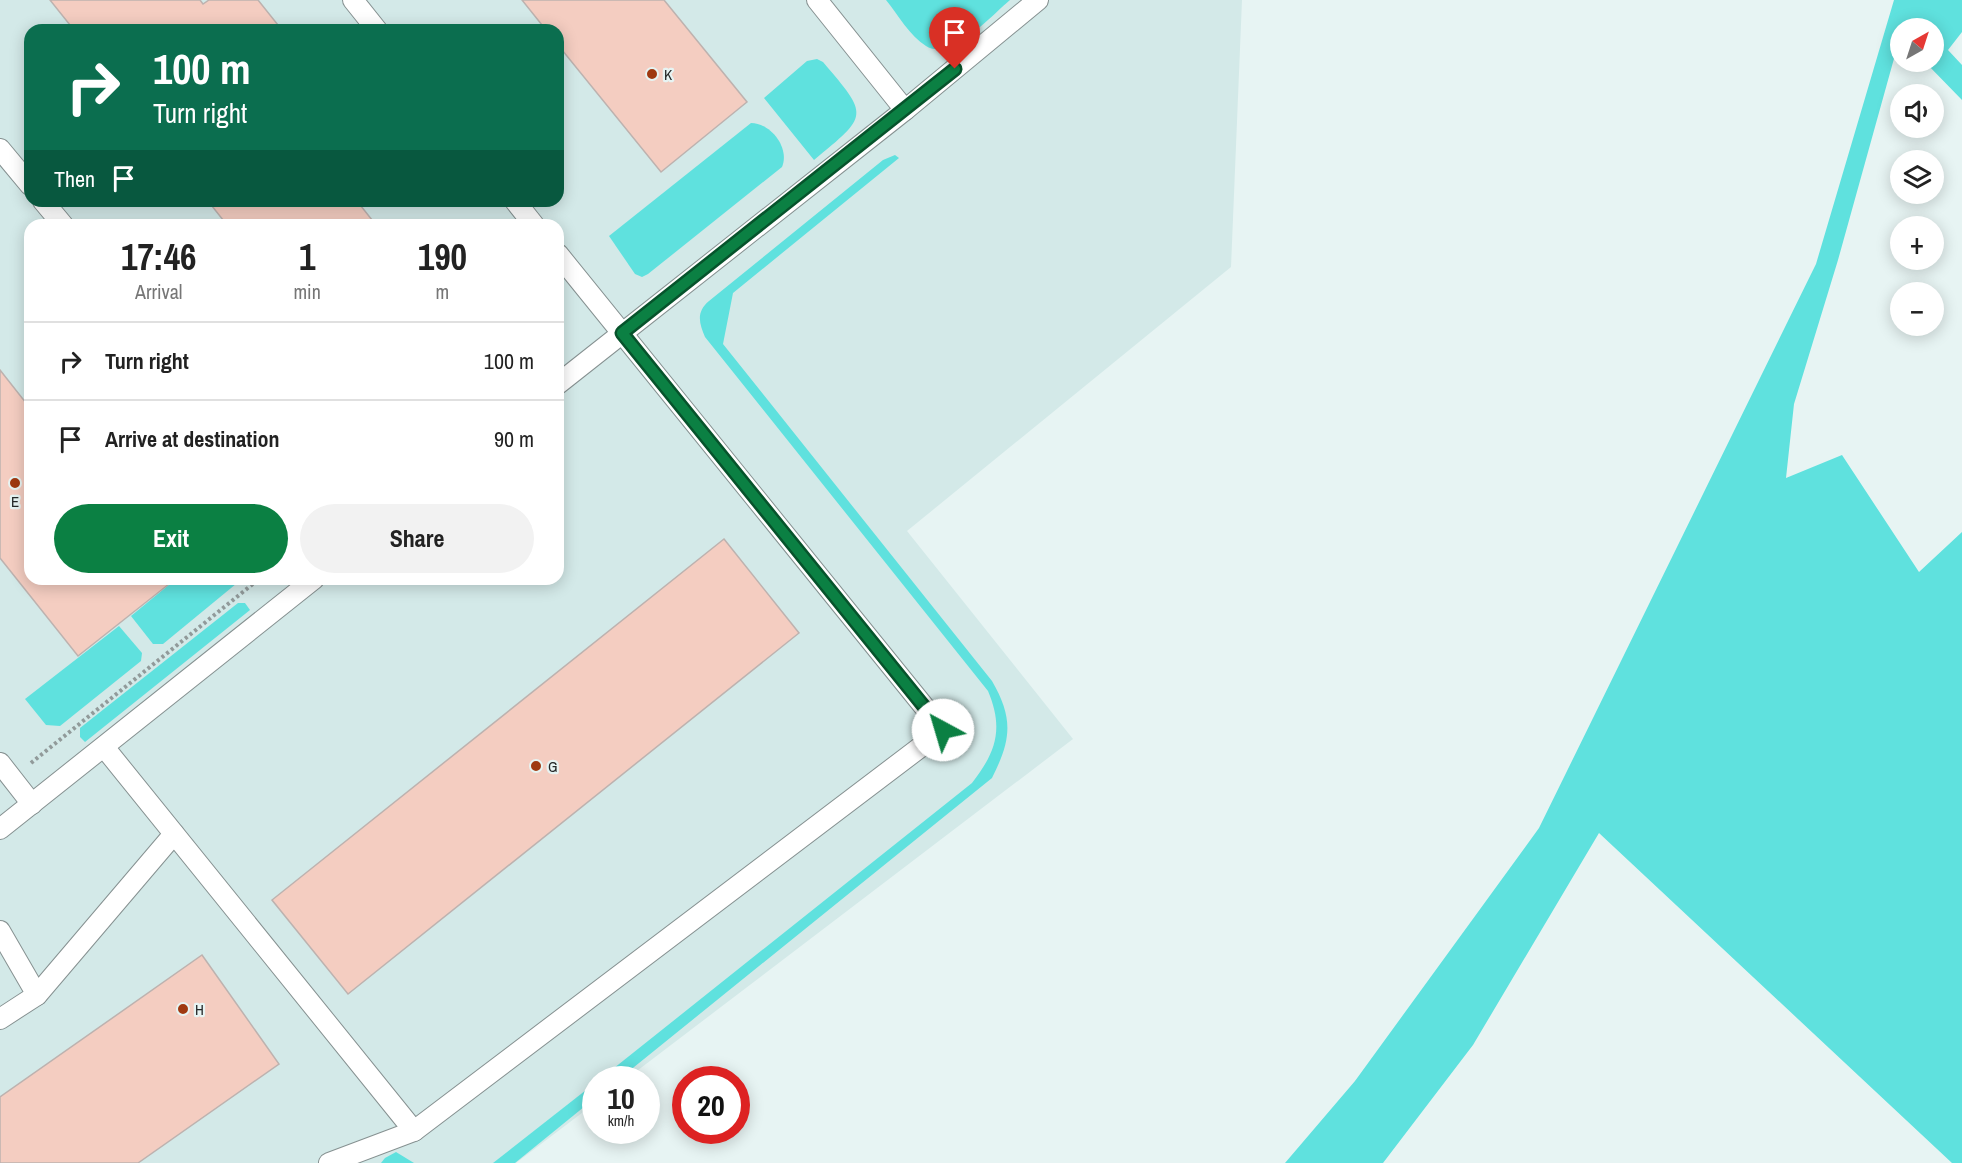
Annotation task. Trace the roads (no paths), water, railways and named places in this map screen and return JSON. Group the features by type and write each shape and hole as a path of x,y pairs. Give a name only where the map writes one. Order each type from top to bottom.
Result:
{"lane":[{"path":"353,0 372,24"},
{"path":"817,0 905,110"},
{"path":"564,379 905,110 1038,0"},
{"path":"0,148 24,178"},
{"path":"48,207 58,219"},
{"path":"520,207 529,219"},
{"path":"329,1163 414,1131 943,730 564,261"},
{"path":"0,829 306,585"},
{"path":"104,747 414,1131"},
{"path":"0,763 32,804"},
{"path":"0,1019 37,996 174,834"},
{"path":"0,931 37,996"}],"place":[{"name":"K","path":"652,74"},
{"name":"E","path":"15,483"},
{"name":"G","path":"536,766"},
{"name":"H","path":"183,1009"}]}
